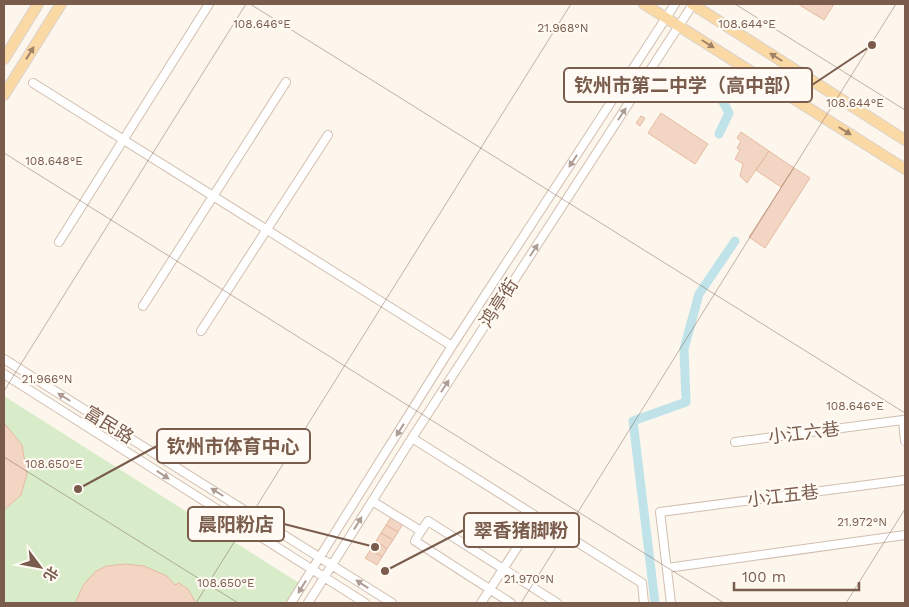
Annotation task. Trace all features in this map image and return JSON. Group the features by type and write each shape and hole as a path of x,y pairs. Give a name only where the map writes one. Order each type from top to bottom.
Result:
{"main road":[{"path":"4,59 38,4"},
{"path":"4,95 61,4"},
{"path":"644,4 905,169"},
{"path":"693,4 905,140"}],"street":[{"path":"59,242 209,4"},
{"name":"鸿亭街","path":"291,603 452,346 675,4"},
{"name":"鸿亭街","path":"308,603 412,438 693,4"},
{"path":"142,306 286,82"},
{"path":"33,84 452,346"},
{"path":"201,331 328,135"},
{"name":"富民路","path":"4,359 392,603"},
{"name":"富民路","path":"4,374 364,603"},
{"path":"904,418 905,441"},
{"name":"小江六巷","path":"735,442 904,418"},
{"path":"412,438 642,583 644,603"},
{"name":"小江五巷","path":"666,568 660,512 905,480"},
{"path":"372,501 421,531"},
{"path":"481,603 537,517"},
{"path":"511,603 415,541 428,522 556,603"},
{"path":"671,603 666,568 905,535"}],"green space":[{"path":"4,396 299,583 286,603 4,603"}],"building":[{"path":"798,4 834,4 824,20"},
{"path":"661,113 708,144 695,164 648,133"},
{"path":"641,116 645,118 640,126 636,123"},
{"path":"741,132 769,151 747,183 740,176 743,164 735,159 740,150 737,148 741,141 737,138"},
{"path":"769,151 794,168 781,187 756,170"},
{"path":"794,168 810,178 765,248 749,237"},
{"path":"4,423 22,445 27,474 21,495 4,510"},
{"path":"391,517 403,524 398,532 386,525"},
{"path":"386,525 398,532 393,540 381,533"},
{"path":"381,533 393,540 387,549 376,541"},
{"path":"376,541 387,549 382,557 371,549"},
{"path":"371,549 382,557 377,565 365,558"},
{"path":"126,564 144,566 167,576 175,585 179,583 188,589 196,603 75,603 84,584 96,571 107,566"}],"waterway":[{"path":"683,83 722,100 729,113 719,134"},
{"path":"655,603 633,421 686,402 684,349 699,294 735,241"}],"place":[{"name":"钦州市第二中学（高中部）","path":"872,45"},
{"name":"钦州市体育中心","path":"78,489"},
{"name":"晨阳粉店","path":"375,547"},
{"name":"翠香猪脚粉","path":"385,571"}]}
